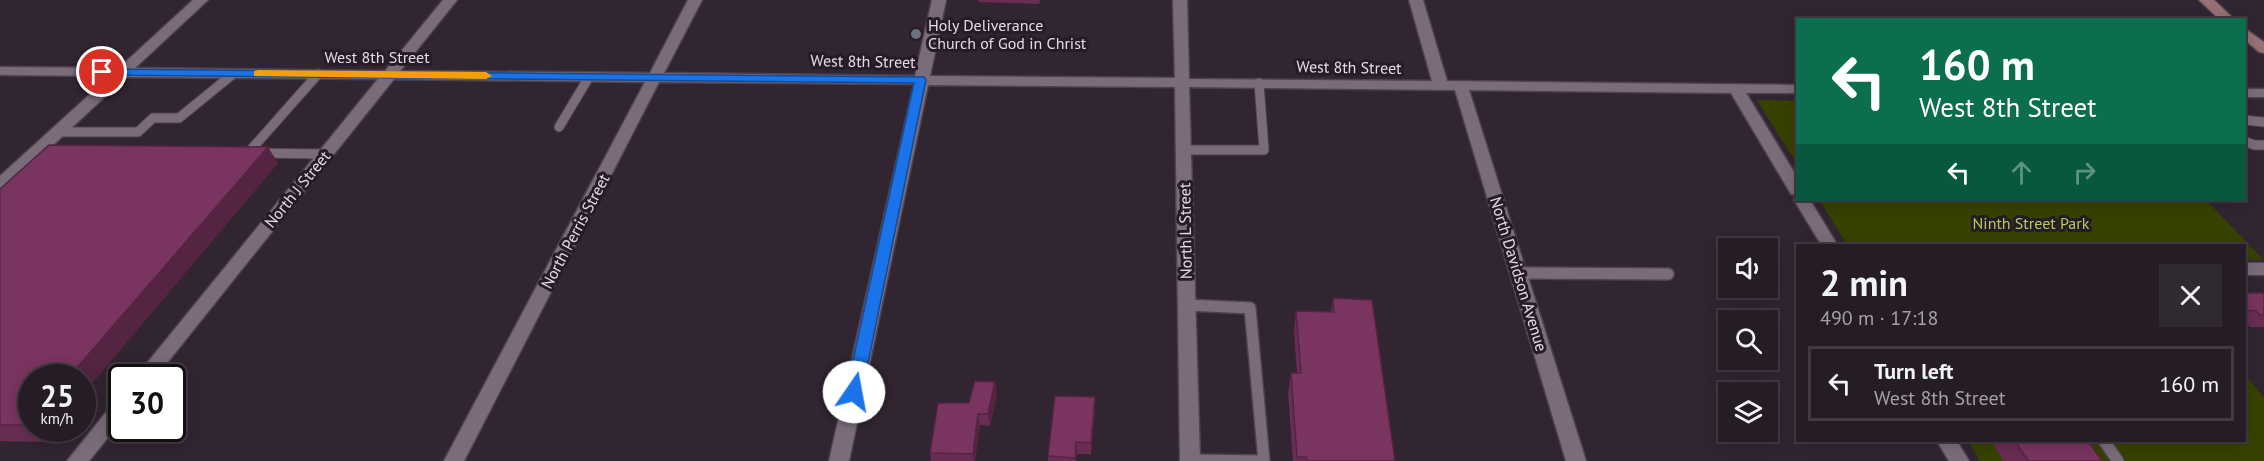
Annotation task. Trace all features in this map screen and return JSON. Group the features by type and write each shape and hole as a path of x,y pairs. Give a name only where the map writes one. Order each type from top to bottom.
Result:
{"main road":[{"path":"2206,0 2227,18"},
{"path":"2246,34 2264,49"}],"street":[{"path":"0,185 201,0"},
{"name":"North J Street","path":"155,364 450,0"},
{"name":"North Perris Street","path":"454,461 695,0"},
{"path":"839,461 939,0"},
{"name":"North L Street","path":"1180,0 1190,461"},
{"path":"1416,0 1441,86"},
{"name":"West 8th Street","path":"0,71 1796,89"},
{"name":"North Davidson Avenue","path":"1461,86 1576,461"},
{"path":"1736,89 1796,188"},
{"path":"2246,93 2264,93"},
{"path":"1804,201 1829,244"},
{"path":"2246,269 2264,269"},
{"path":"77,461 108,423"},
{"path":"1948,442 1959,461"}],"lane":[{"path":"57,132 138,132 153,118 179,118 233,74"},
{"path":"318,74 248,153 324,154"},
{"path":"559,127 589,77"},
{"path":"1184,150 1264,150 1259,83"},
{"path":"2246,120 2264,122"},
{"path":"2246,142 2264,145"},
{"path":"1519,273 1668,274"},
{"path":"1187,305 1250,308 1263,461 1190,461"},
{"path":"2105,442 2118,461"}],"green space":[{"path":"1757,100 1796,101 1796,162"},
{"name":"Ninth Street Park","path":"1820,201 2207,201 2264,260 2246,260 2246,244 1847,244"},
{"path":"2246,376 2264,397 2264,461 1980,461 1969,442 2246,442"}],"building":[{"path":"49,145 268,147 80,364 18,364 18,425 0,425 0,189"},
{"path":"2246,293 2264,293 2264,315 2246,310"},
{"path":"1333,298 1372,300 1395,461 1307,461 1307,457 1297,457 1291,373 1301,373 1296,311 1334,312"},
{"path":"975,381 995,382 988,414 978,414 973,454 930,453 938,403 969,403"},
{"path":"1055,396 1095,397 1091,443 1076,442 1075,458 1048,456"},
{"path":"2016,442 2089,442 2102,461 2028,461"}],"slow traffic":[{"path":"258,74 486,76"}],"place":[{"name":"Holy Deliverance Church of God in Christ","path":"916,34"}],"route":[{"path":"102,72 920,80 854,392"}]}
